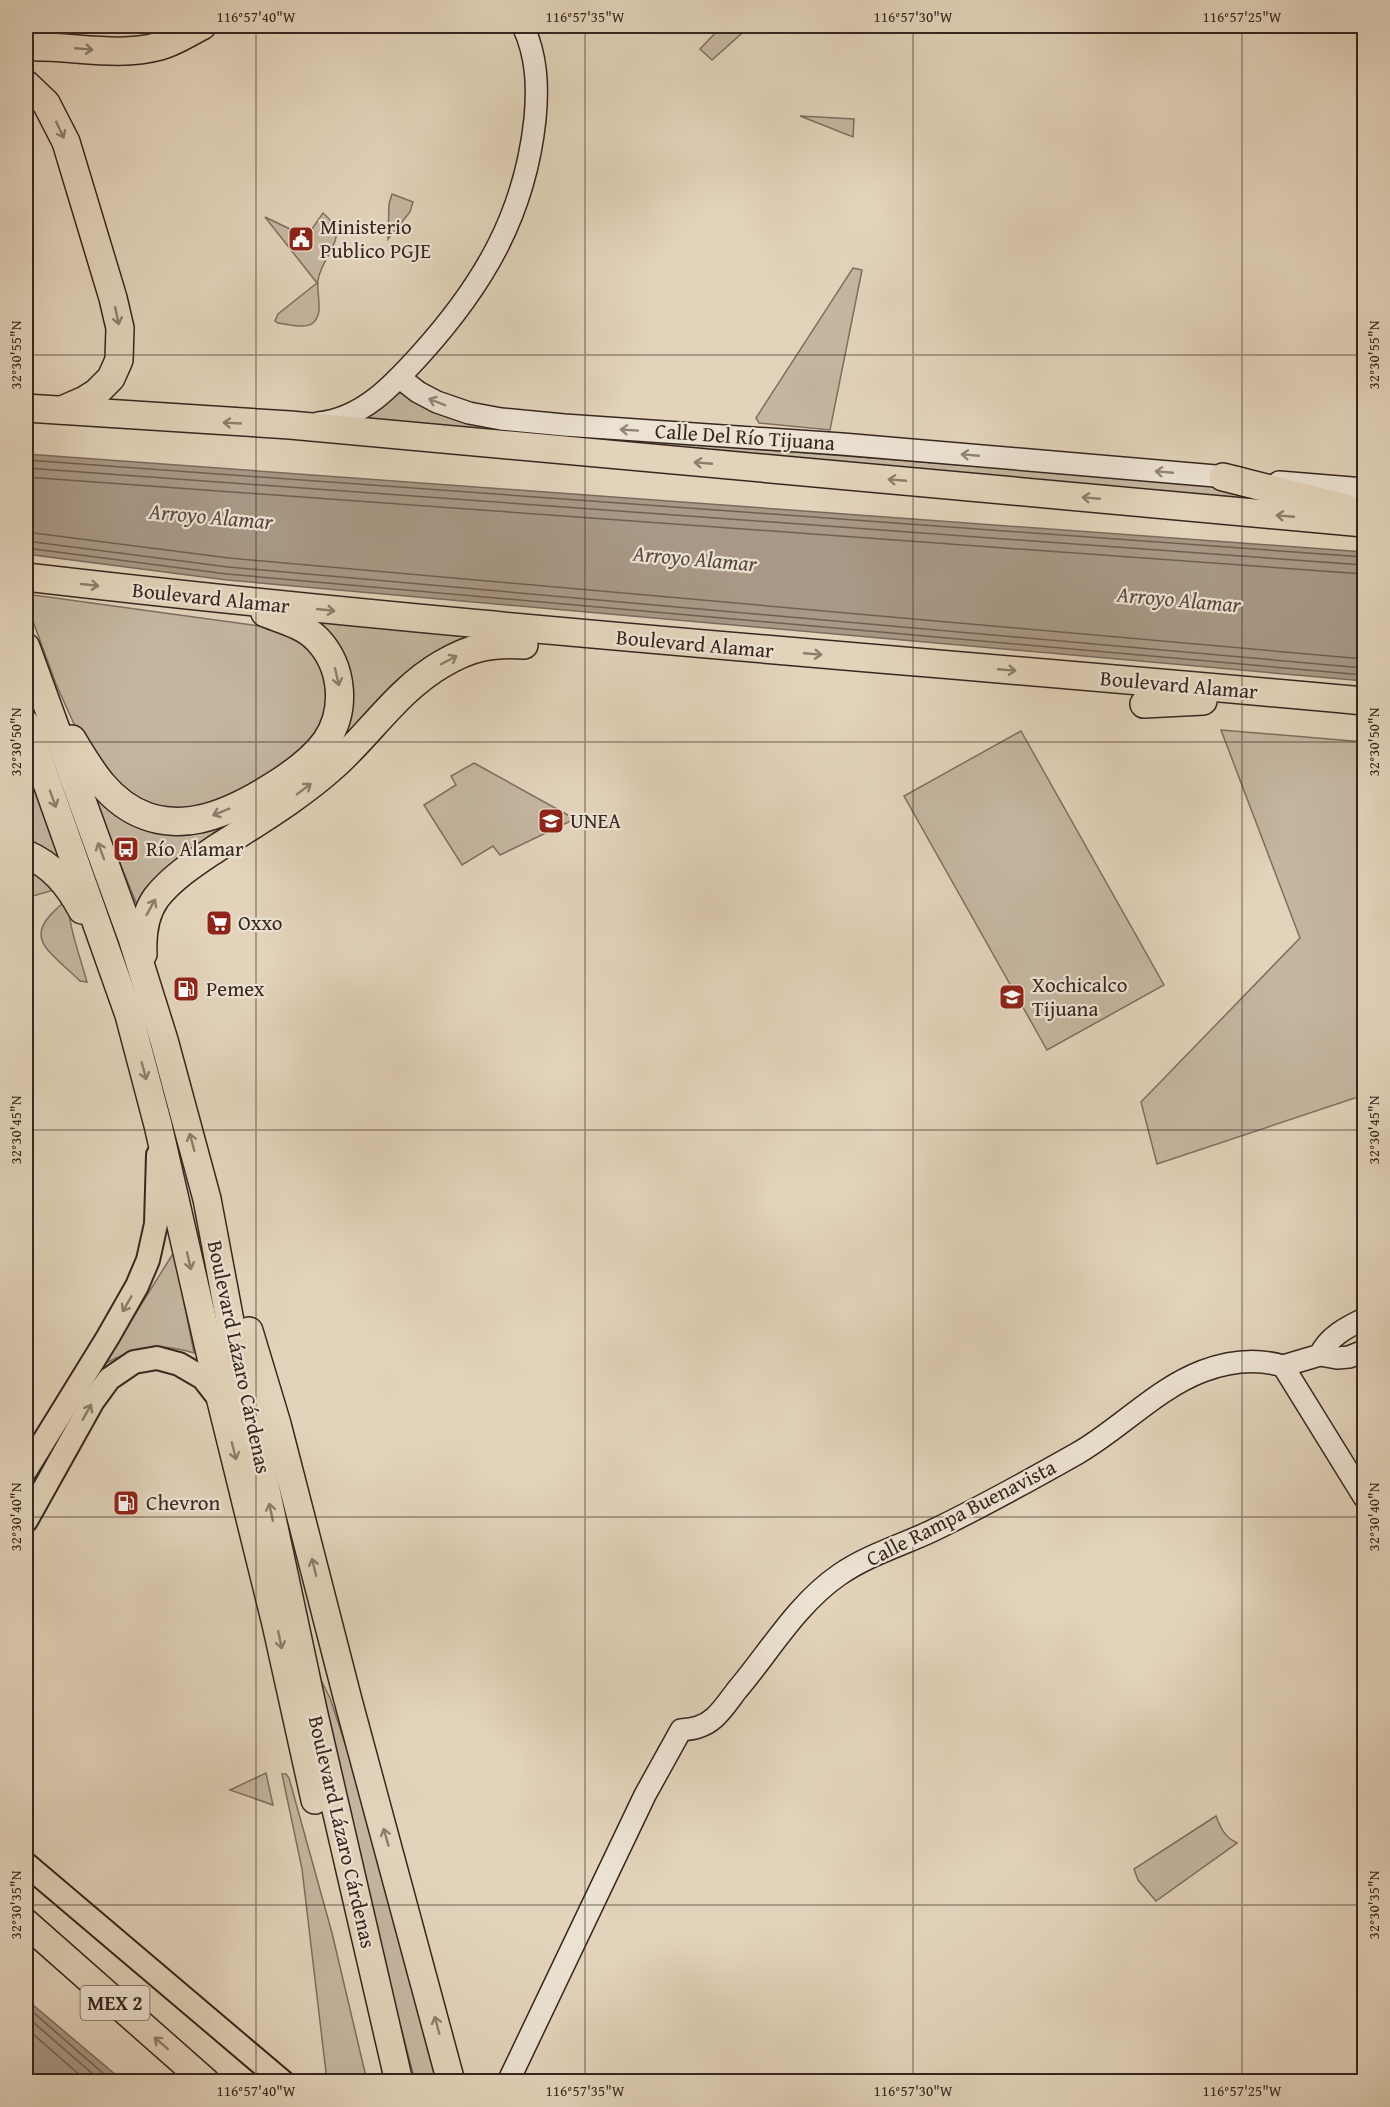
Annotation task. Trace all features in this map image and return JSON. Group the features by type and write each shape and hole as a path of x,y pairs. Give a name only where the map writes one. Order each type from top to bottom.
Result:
{"highway":[{"path":"26,47 117,51 146,49 174,41 202,26"},
{"path":"26,84 46,103 66,142 120,328 119,360 111,378 96,393 60,411"},
{"path":"26,408 290,425 1365,523"},
{"path":"1223,477 1365,513"},
{"name":"Boulevard Alamar","path":"26,577 206,598 472,624 1365,701"},
{"path":"29,657 86,763 102,786 119,802 145,816 161,821 198,820 213,816 259,793 306,763 327,739 334,725 340,692 338,674 332,660 318,639 303,628 259,611 206,598"},
{"path":"159,1025 142,943 146,917 155,900 184,872 295,796 334,766 416,683 454,657 500,643 638,657 472,624"},
{"name":"Boulevard Lázaro Cárdenas","path":"29,657 132,938 159,1025 207,1199 230,1321 314,1710 399,2082"},
{"path":"1144,705 1232,699 1324,697"},
{"name":"Boulevard Lázaro Cárdenas","path":"26,724 129,1015 158,1125 221,1401 276,1624 380,2082"},
{"path":"26,854 44,863 66,883 96,936 129,1015"},
{"path":"207,1199 277,1424 348,1700 452,2082"},
{"name":"MEX 2","path":"26,1923 206,2082"}],"main road":[{"path":"26,1470 108,1337 137,1286 148,1260 156,1224 158,1125"},
{"path":"26,1521 93,1401 109,1378 134,1362 157,1358 179,1364 203,1378 221,1401"},
{"path":"40,1444 59,1463"},
{"path":"26,1864 283,2082"},
{"path":"26,1886 260,2082"}],"street":[{"path":"290,425 328,422 356,412 400,378 465,302 497,250 521,191 533,133 537,99 533,51 524,26"},
{"name":"Calle Del Río Tijuana","path":"400,378 418,392 437,402 452,408 501,419 854,445 1365,489"},
{"path":"1320,1355 1328,1342 1365,1319"},
{"path":"1365,1351 1349,1357 1337,1358 1320,1355 1283,1366 1365,1497"},
{"name":"Calle Rampa Buenavista","path":"508,2082 645,1795 681,1730 704,1725 715,1718 787,1626 818,1593 840,1574 878,1554 937,1529 1080,1452 1169,1389 1202,1371 1247,1361 1265,1361 1283,1366"}],"shaded area":[{"path":"722,26 750,26 712,60 700,49"},
{"path":"800,116 854,119 853,137"},
{"path":"392,194 413,202 410,212 388,239 389,204"},
{"path":"323,213 333,224 336,233 335,241 318,280 319,313 317,318 306,326 278,323 275,321 278,314 317,283 265,217 305,239"},
{"path":"853,268 862,270 830,430 759,423 756,418"},
{"path":"398,385 411,400 441,415 515,430 1226,486 1285,503 348,425"},
{"path":"26,594 282,629 294,635 319,658 331,694 317,743 218,808 173,815 120,795 88,755 56,684 26,602"},
{"path":"300,619 490,638 375,713 140,912 92,795 103,805 187,832 344,725"},
{"path":"1221,730 1364,742 1364,1095 1157,1164 1141,1102 1300,938"},
{"path":"1021,731 1164,985 1047,1050 904,796"},
{"path":"26,755 67,868 26,842"},
{"path":"474,763 575,819 500,855 493,846 462,865 424,805 456,785 451,776"},
{"path":"26,867 33,870 54,890 26,898"},
{"path":"67,900 87,982 80,981 48,951 43,942 41,933 44,924 52,913"},
{"path":"174,1252 194,1353 170,1348 148,1348 104,1364"},
{"path":"321,1680 330,1698 351,1762 439,2081 415,2081 339,1791 328,1739"},
{"path":"266,1773 273,1805 230,1790"},
{"path":"282,1774 286,1774 289,1778 332,1933 367,2081 327,2081 302,1869"},
{"path":"1216,1816 1224,1832 1237,1843 1156,1901 1138,1880 1134,1869"}],"water":[{"name":"Arroyo Alamar","path":"26,454 1364,552 1364,681 227,580 26,554"},
{"path":"26,1999 123,2081 26,2081"}],"place":[{"name":"Ministerio Publico PGJE","path":"301,239"},
{"name":"UNEA","path":"551,821"},
{"name":"Río Alamar","path":"126,849"},
{"name":"Oxxo","path":"219,923"},
{"name":"Pemex","path":"186,989"},
{"name":"Xochicalco Tijuana","path":"1012,997"},
{"name":"Chevron","path":"126,1503"}]}
